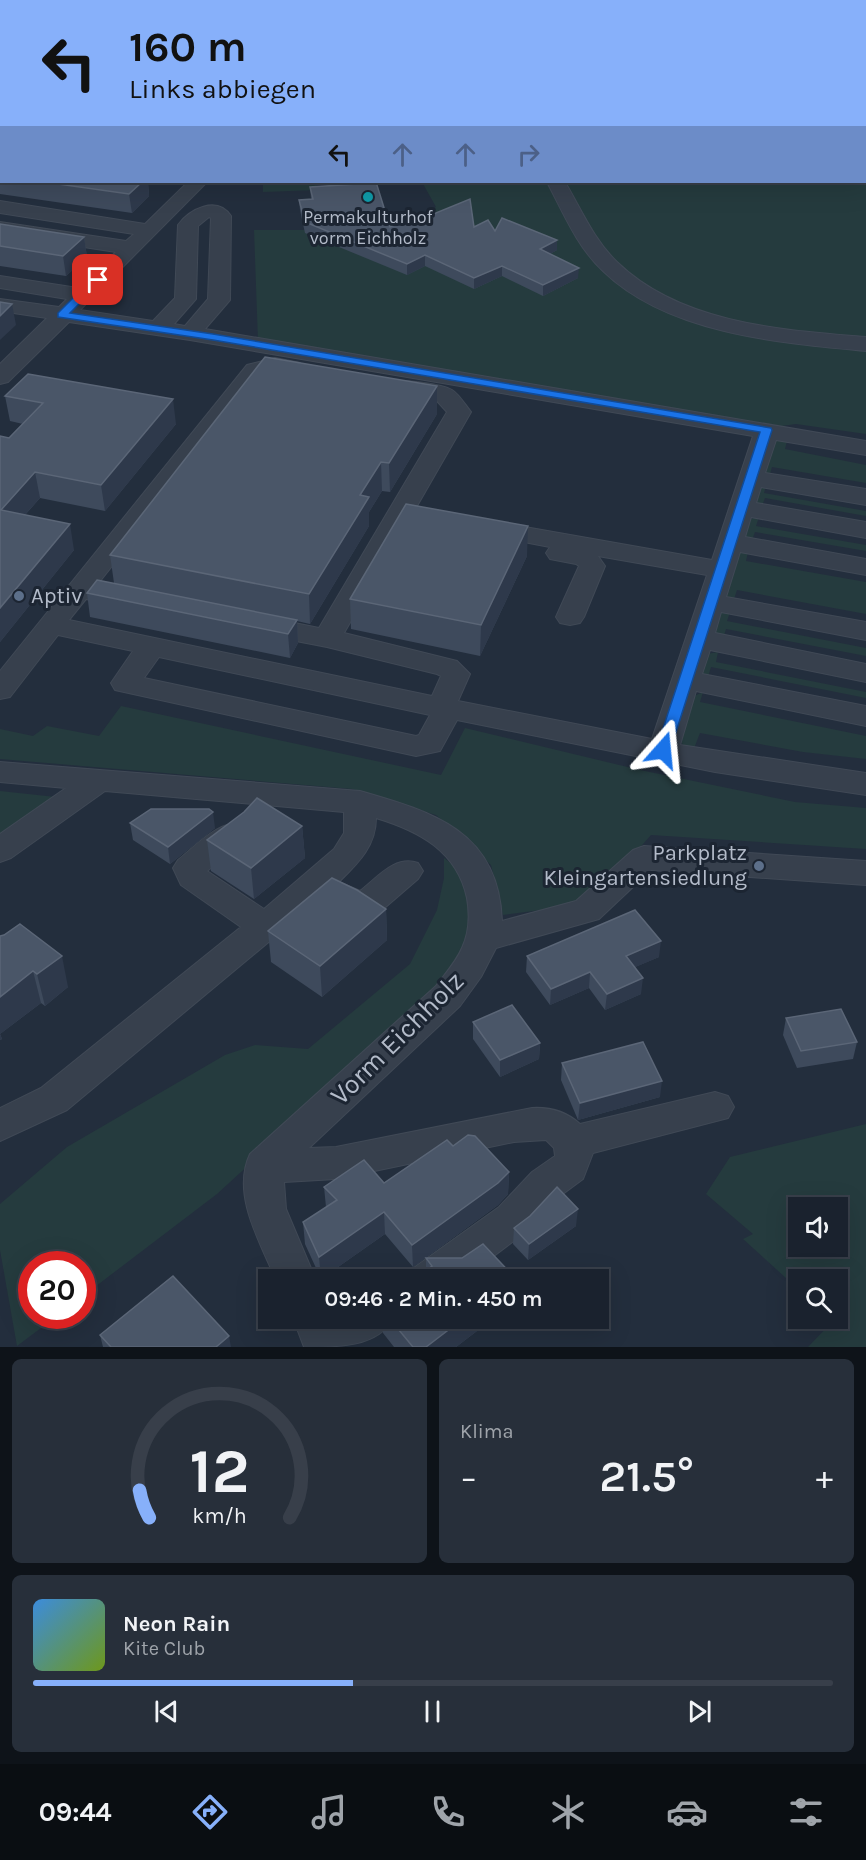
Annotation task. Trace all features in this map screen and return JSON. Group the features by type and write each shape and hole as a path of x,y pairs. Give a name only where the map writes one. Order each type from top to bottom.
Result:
{"street":[{"path":"3,371 130,248 191,183"},
{"path":"557,183 603,260 620,276 659,299 701,316 760,332 866,344"},
{"path":"0,207 148,230"},
{"path":"158,329 185,299 188,225 199,214 210,211 221,216 219,300 190,333"},
{"path":"0,228 130,248"},
{"path":"0,282 82,295"},
{"path":"0,305 190,333 866,448"},
{"path":"0,690 255,370 275,365 445,395 459,412 408,520 327,638"},
{"path":"663,750 767,430"},
{"path":"752,478 866,497"},
{"path":"741,508 866,530"},
{"path":"570,617 592,566 585,557 471,531 722,570"},
{"path":"730,542 866,567"},
{"path":"80,590 150,603"},
{"path":"711,602 866,631"},
{"path":"152,647 125,683 416,746 429,744 456,674 447,667 327,638 233,620"},
{"path":"51,625 444,708 715,762 866,784"},
{"path":"699,639 866,673"},
{"path":"686,680 866,716"},
{"name":"Vorm Eichholz","path":"0,772 360,802 400,813 432,827 461,850 480,880 486,910 483,939 471,964 448,996 264,1166"},
{"path":"0,850 99,780"},
{"path":"0,1125 54,1099 319,882 345,857 360,834 360,802"},
{"path":"235,833 189,868 192,877 264,926"},
{"path":"483,939 587,910 644,858 866,873"},
{"path":"319,882 362,908 406,871"},
{"path":"572,1142 715,1107"},
{"path":"291,1269 266,1209 264,1166 336,1163 514,1126 542,1123 554,1125 564,1132 572,1142 574,1155 569,1167 546,1184 513,1219 444,1269"},
{"path":"318,1329 325,1347"},
{"path":"334,1347 359,1329"}],"green space":[{"path":"263,183 316,183 317,190 263,192"},
{"path":"423,183 866,183 866,434 796,424 781,426 258,341 254,230 324,230 369,227 392,223 436,207"},
{"path":"788,437 785,449 866,465 866,483 772,467 770,474 764,472 772,440"},
{"path":"766,486 764,493 866,511 866,516 765,498 762,506 754,502 756,491"},
{"path":"759,517 756,526 866,545 866,551 755,532 752,540 743,535 750,519"},
{"path":"748,552 746,561 866,582 866,614 737,590 734,599 727,596 725,590 739,553"},
{"path":"730,612 727,621 866,648 866,656 726,629 723,639 714,634 719,614"},
{"path":"718,652 716,662 866,692 866,698 711,667 708,677 702,673 707,654"},
{"path":"703,692 700,702 866,736 866,759 803,752 700,733 693,751 687,750 679,739 692,697"},
{"path":"121,706 441,775 465,728 640,770 795,802 866,808 866,849 651,835 612,879 565,907 503,915 491,865 436,815 352,789 0,759 0,729 33,736 47,726 99,736"},
{"path":"0,791 56,797 3,834 0,833"},
{"path":"444,858 456,867 467,883 471,907 464,950 439,985 394,1032 217,1194 96,1286 96,1251 18,1251 18,1329 40,1329 17,1346 0,1250 0,1204 67,1147 225,1055 255,1045 308,1049 410,964 437,910 444,878"},
{"path":"866,1124 866,1347 808,1347 825,1329 848,1329 848,1269 788,1269 788,1280 743,1239 753,1234 706,1194 730,1157"}],"building":[{"path":"51,183 141,183 129,194"},
{"path":"376,183 390,227 407,220 414,222 470,199 474,227 488,220 495,231 502,218 557,240 540,249 579,268 543,285 502,266 474,278 425,255 407,264 305,222 299,200 313,199 310,187"},
{"path":"0,224 84,237 63,256 0,246"},
{"path":"0,302 12,304 0,316"},
{"path":"265,357 437,386 389,463 381,462 360,495 369,497 309,594 110,555"},
{"path":"28,374 173,399 101,485 35,472 1,510 70,524 0,608 0,436 9,438 43,403 5,396"},
{"path":"406,504 528,526 481,625 350,599"},
{"path":"97,580 297,620 288,634 87,593"},
{"path":"257,798 302,826 251,868 207,840 244,812"},
{"path":"151,809 209,809 213,812 168,847 130,823"},
{"path":"332,878 357,890 386,909 320,966 268,931"},
{"path":"635,910 661,941 626,956 643,978 607,994 590,972 551,989 527,956"},
{"path":"20,924 62,956 37,974 33,971 0,997 0,936"},
{"path":"512,1005 540,1043 500,1060 473,1022"},
{"path":"841,1009 857,1042 801,1051 786,1018"},
{"path":"643,1042 662,1081 580,1103 562,1063"},
{"path":"468,1135 475,1136 509,1172 498,1183 412,1245 384,1212 319,1257 303,1222 337,1200 324,1187 364,1160 384,1183 447,1140 453,1146"},
{"path":"557,1187 578,1209 529,1244 514,1228 530,1216"},
{"path":"483,1244 507,1269 428,1269 432,1266 426,1258 462,1258"},
{"path":"173,1276 229,1336 216,1347 111,1347 100,1335"},
{"path":"398,1329 450,1329 426,1347 413,1347"}],"place":[{"name":"Permakulturhof vorm Eichholz","path":"368,197"},
{"name":"Aptiv","path":"19,596"},
{"name":"Parkplatz Kleingartensiedlung","path":"759,866"}],"route":[{"path":"98,280 62,315 213,337 767,430 663,750"}]}
